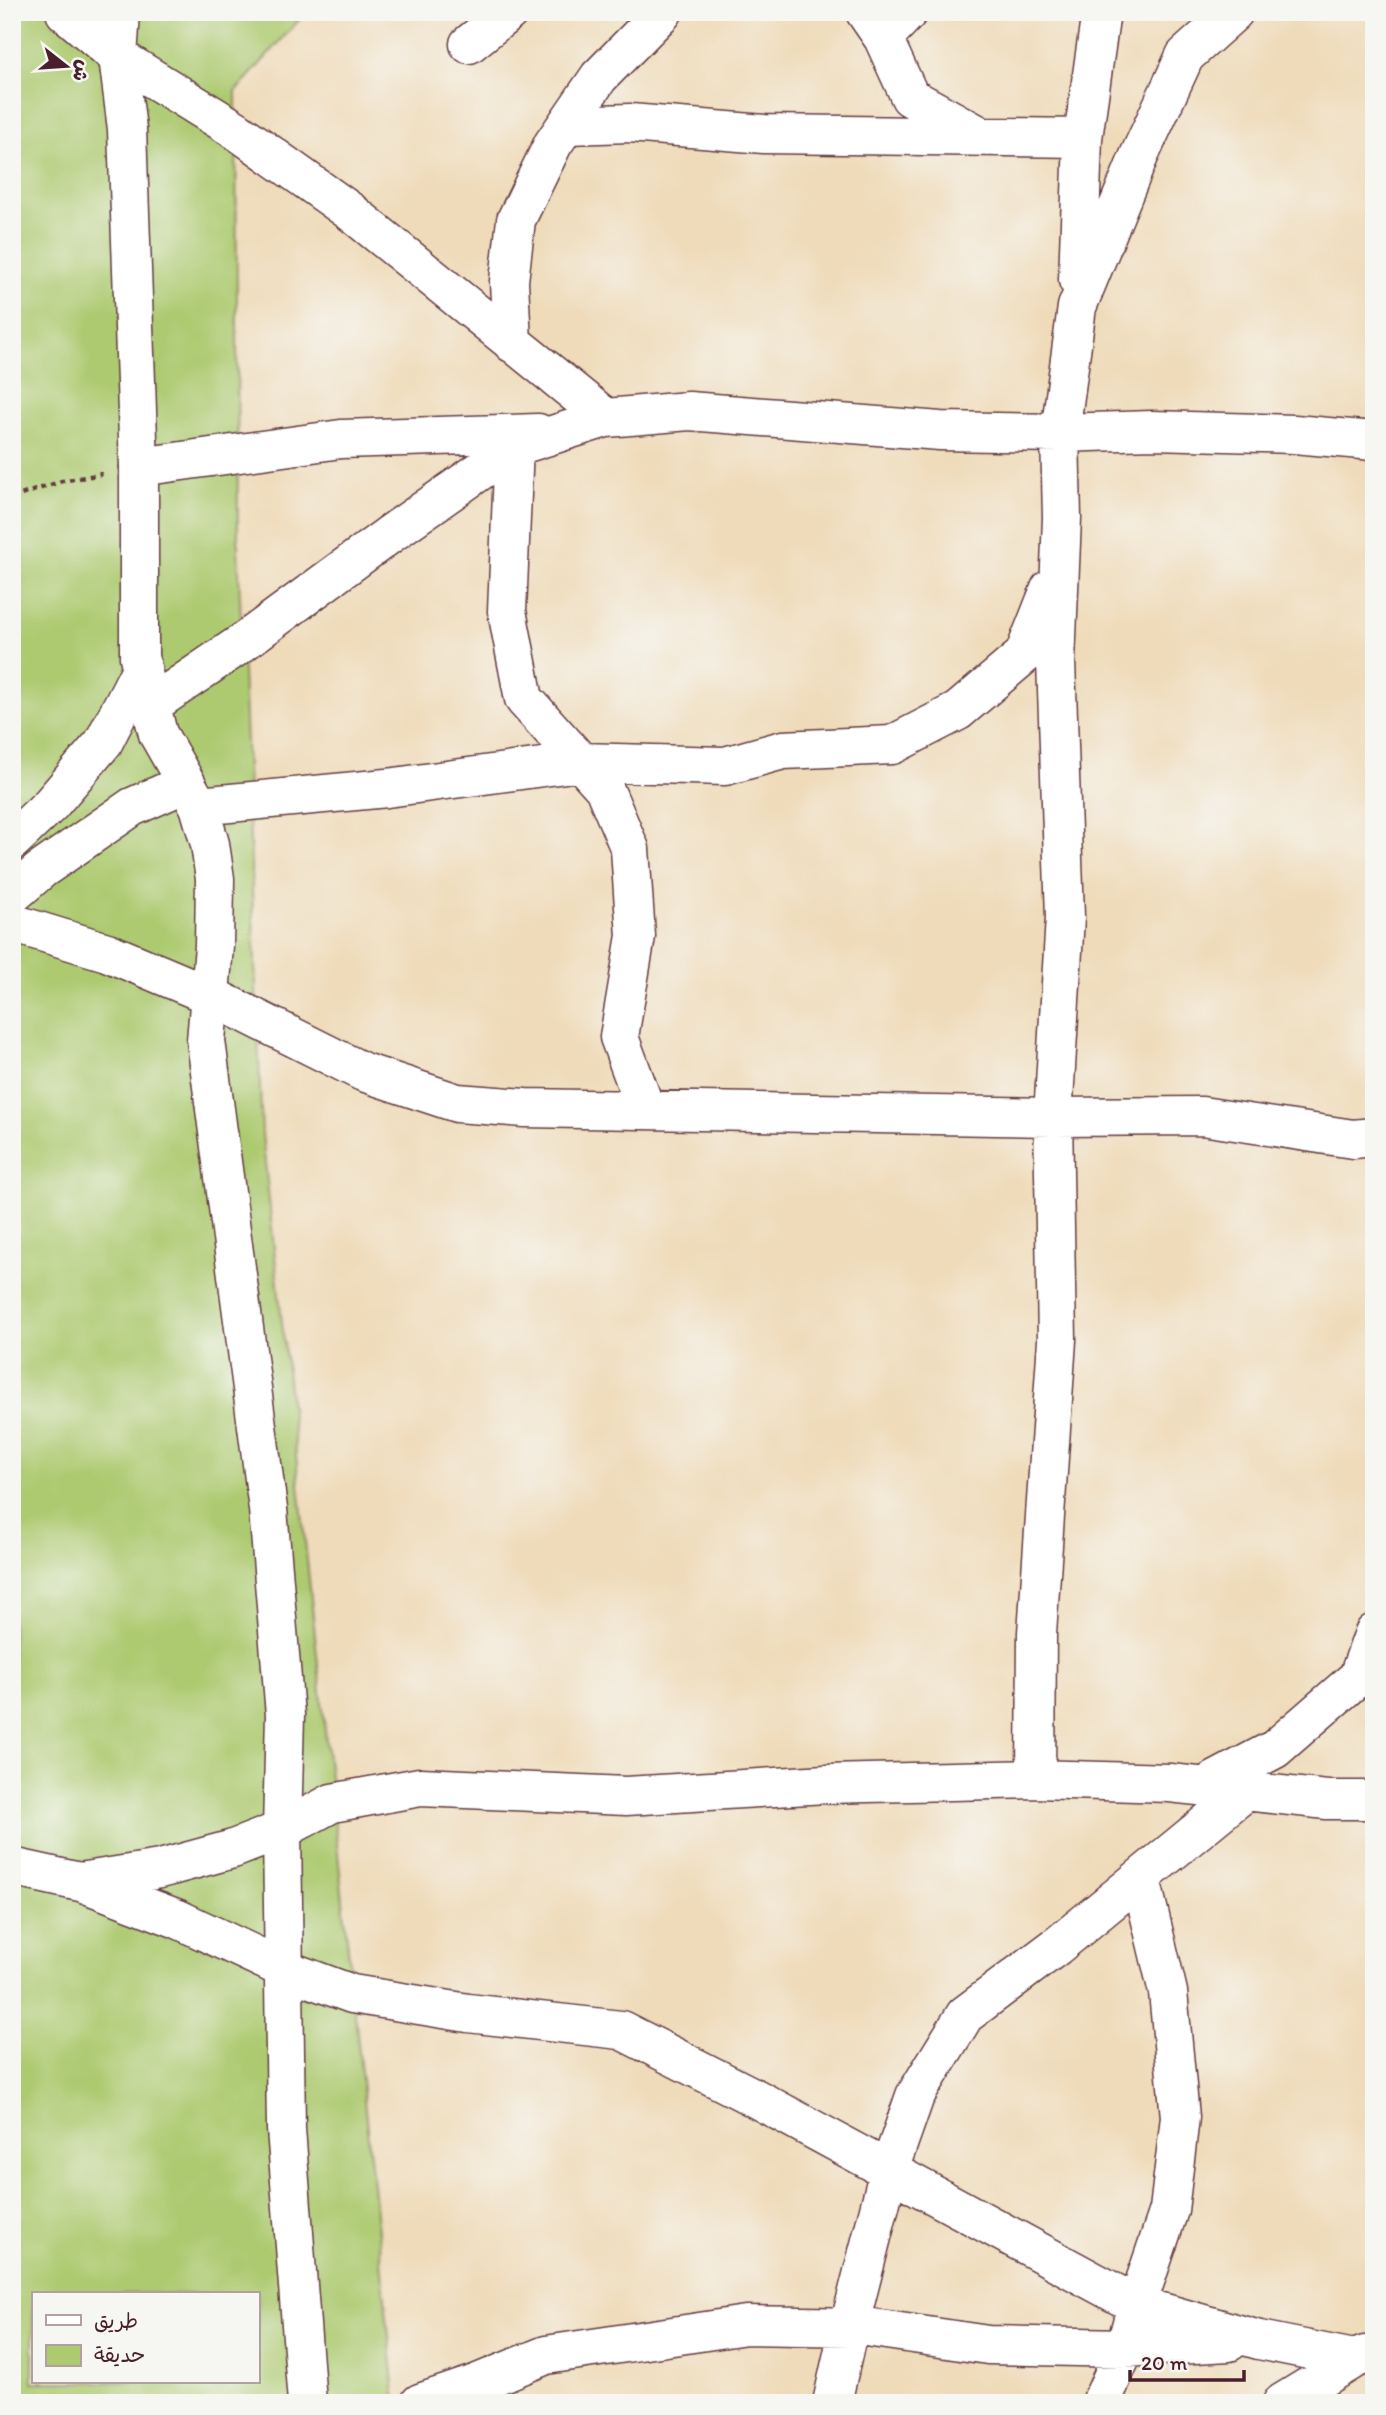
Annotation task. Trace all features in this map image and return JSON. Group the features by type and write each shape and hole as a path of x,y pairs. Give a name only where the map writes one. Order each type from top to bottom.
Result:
{"street":[{"path":"65,12 118,57 236,130 351,212 606,418"},
{"path":"121,12 118,57 127,129 139,467 139,657 158,734 192,794 210,844 215,879 214,946 206,1041 268,1509 285,1715 282,1830 286,2129 307,2403"},
{"path":"469,44 509,12"},
{"path":"512,343 509,281 516,220 553,144 599,77 663,12"},
{"path":"1036,1779 1037,1633 1057,1340 1053,1117 1065,917 1056,662 1061,561 1060,433 1077,307 1083,138 1101,12"},
{"path":"1077,307 1139,156 1185,55 1234,12"},
{"path":"885,21 910,97 982,136"},
{"path":"567,125 631,123 764,134 1083,138"},
{"path":"151,705 242,643 514,447 606,418 689,411 940,431 1060,433 1152,430 1294,434 1374,441"},
{"path":"139,467 341,439 557,433"},
{"path":"514,447 507,611 524,699 604,788 630,849 636,936 619,1037 646,1110"},
{"path":"12,895 41,870 132,807 192,794 387,788 580,762 725,766 783,750 892,745 958,711 1024,655 1061,561"},
{"path":"12,841 51,804 103,743 142,667"},
{"path":"12,923 107,952 209,995 363,1072 457,1103 525,1108 1053,1117 1202,1116 1353,1139 1374,1137"},
{"path":"1203,1787 1275,1749 1358,1677 1374,1633"},
{"path":"80,1882 160,1869 233,1849 282,1830 332,1803 420,1787 626,1796 826,1784 1036,1779 1170,1783 1328,1800 1374,1800"},
{"path":"832,2403 889,2170 915,2096 965,2015 1058,1946 1246,1791"},
{"path":"12,1867 80,1882 178,1920 284,1969 352,1994 468,2014 621,2030 755,2098 1137,2305 1259,2340 1364,2356"},
{"path":"1101,2403 1125,2348 1169,2210 1180,2117 1168,1992 1140,1879"},
{"path":"420,2403 546,2355 746,2325 866,2327 988,2345 1125,2348 1259,2340"},
{"path":"1282,2403 1364,2356"}],"path":[{"path":"12,498 62,481 139,467"}],"green space":[{"path":"12,12 306,12 236,91 238,549 262,1134 396,2403 12,2403"}]}
